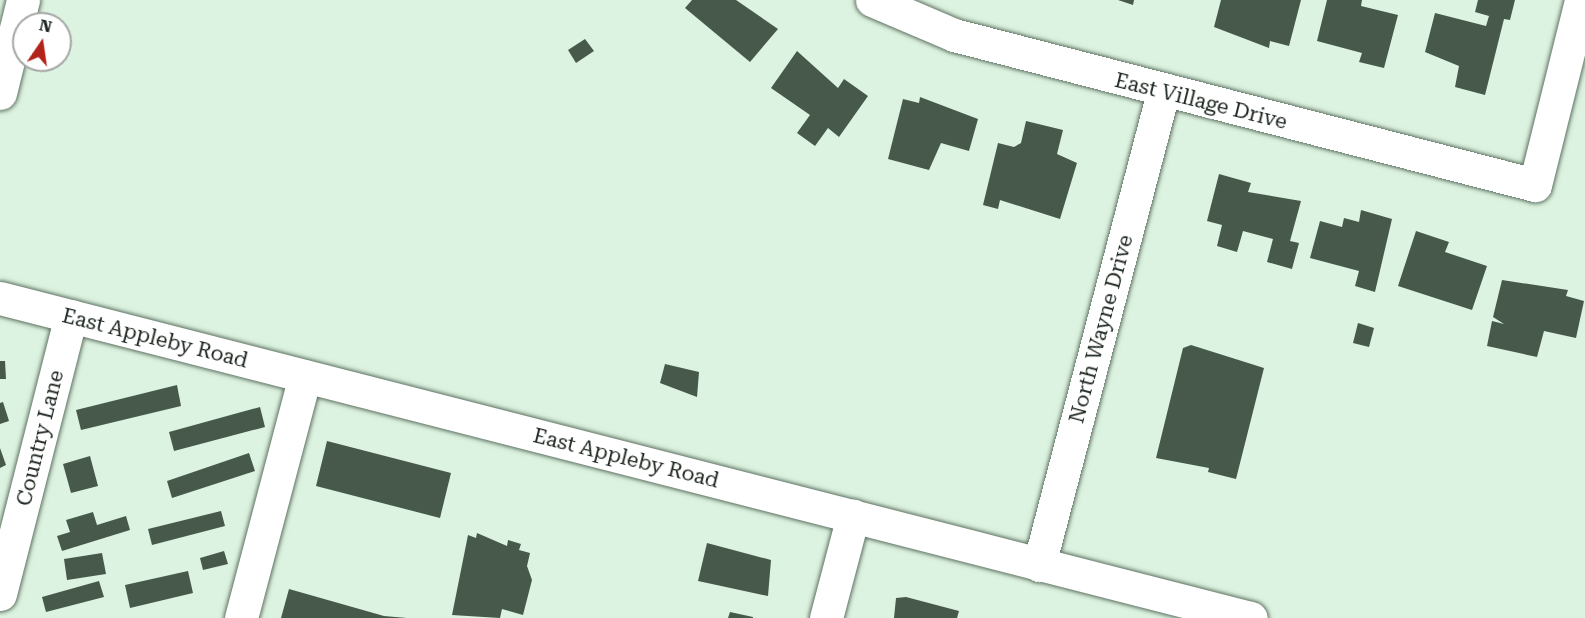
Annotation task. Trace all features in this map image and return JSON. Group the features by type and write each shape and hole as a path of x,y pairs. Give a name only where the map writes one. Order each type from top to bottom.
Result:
{"street":[{"path":"0,93 23,0"},
{"name":"East Village Drive","path":"872,0 954,35 1163,92 1535,185 1581,0"},
{"name":"North Wayne Drive","path":"1039,565 1163,92"},
{"name":"East Appleby Road","path":"0,298 1251,618"},
{"name":"Country Lane","path":"0,594 71,316"},
{"path":"241,618 304,376"},
{"path":"826,618 853,516"}],"building":[{"path":"692,0 736,0 778,29 750,62 685,8"},
{"path":"1118,0 1134,0 1133,5"},
{"path":"1221,0 1301,0 1289,46 1270,41 1269,48 1214,27"},
{"path":"1327,0 1362,0 1361,6 1398,15 1384,68 1359,62 1362,53 1317,41"},
{"path":"1478,0 1515,0 1510,20 1504,19 1485,95 1455,87 1459,66 1425,52 1435,13 1486,26 1489,16 1475,12"},
{"path":"585,39 594,51 576,63 568,50"},
{"path":"797,51 838,88 844,79 868,96 839,137 828,128 815,146 797,133 810,115 771,88"},
{"path":"920,97 978,119 969,151 941,143 929,170 888,159 903,99 919,103"},
{"path":"1026,121 1063,130 1057,154 1077,163 1060,219 1000,200 998,209 983,205 998,143 1014,147 1021,143"},
{"path":"1219,174 1251,183 1248,192 1301,201 1290,241 1299,243 1292,269 1267,262 1273,239 1243,231 1237,252 1217,246 1222,225 1207,221"},
{"path":"1361,210 1392,219 1375,292 1355,286 1359,271 1310,258 1320,221 1342,227 1344,218 1359,222"},
{"path":"1416,231 1449,242 1445,252 1487,266 1472,310 1398,286"},
{"path":"1502,280 1568,290 1566,296 1584,301 1576,338 1544,331 1537,357 1487,346 1492,321 1504,324 1493,317"},
{"path":"1358,323 1374,328 1369,347 1353,343"},
{"path":"1191,345 1264,368 1236,479 1208,472 1209,468 1156,458 1183,348"},
{"path":"0,361 5,361 6,379 0,379"},
{"path":"665,364 699,372 697,397 660,383"},
{"path":"177,385 181,406 81,430 76,410"},
{"path":"3,402 9,421 0,424 0,403"},
{"path":"260,407 265,427 174,451 169,432"},
{"path":"327,441 451,473 440,518 316,486"},
{"path":"0,448 6,465 0,468"},
{"path":"249,453 255,471 172,498 167,481"},
{"path":"90,456 98,486 71,493 63,464"},
{"path":"221,511 225,526 152,545 148,529"},
{"path":"93,512 97,525 126,516 130,530 62,551 57,536 70,532 66,520"},
{"path":"477,533 507,546 508,540 521,544 519,550 530,553 527,566 532,580 523,615 502,609 500,618 452,615 468,535 476,538"},
{"path":"707,543 771,560 768,596 698,581"},
{"path":"224,551 228,564 203,570 200,558"},
{"path":"102,553 106,574 67,580 64,559"},
{"path":"188,571 193,593 130,608 125,585"},
{"path":"99,581 104,597 46,612 42,597"},
{"path":"289,589 384,616 407,618 281,618"},
{"path":"906,597 959,611 957,618 894,618 896,598"},
{"path":"730,612 753,617 753,618 728,618"}]}
